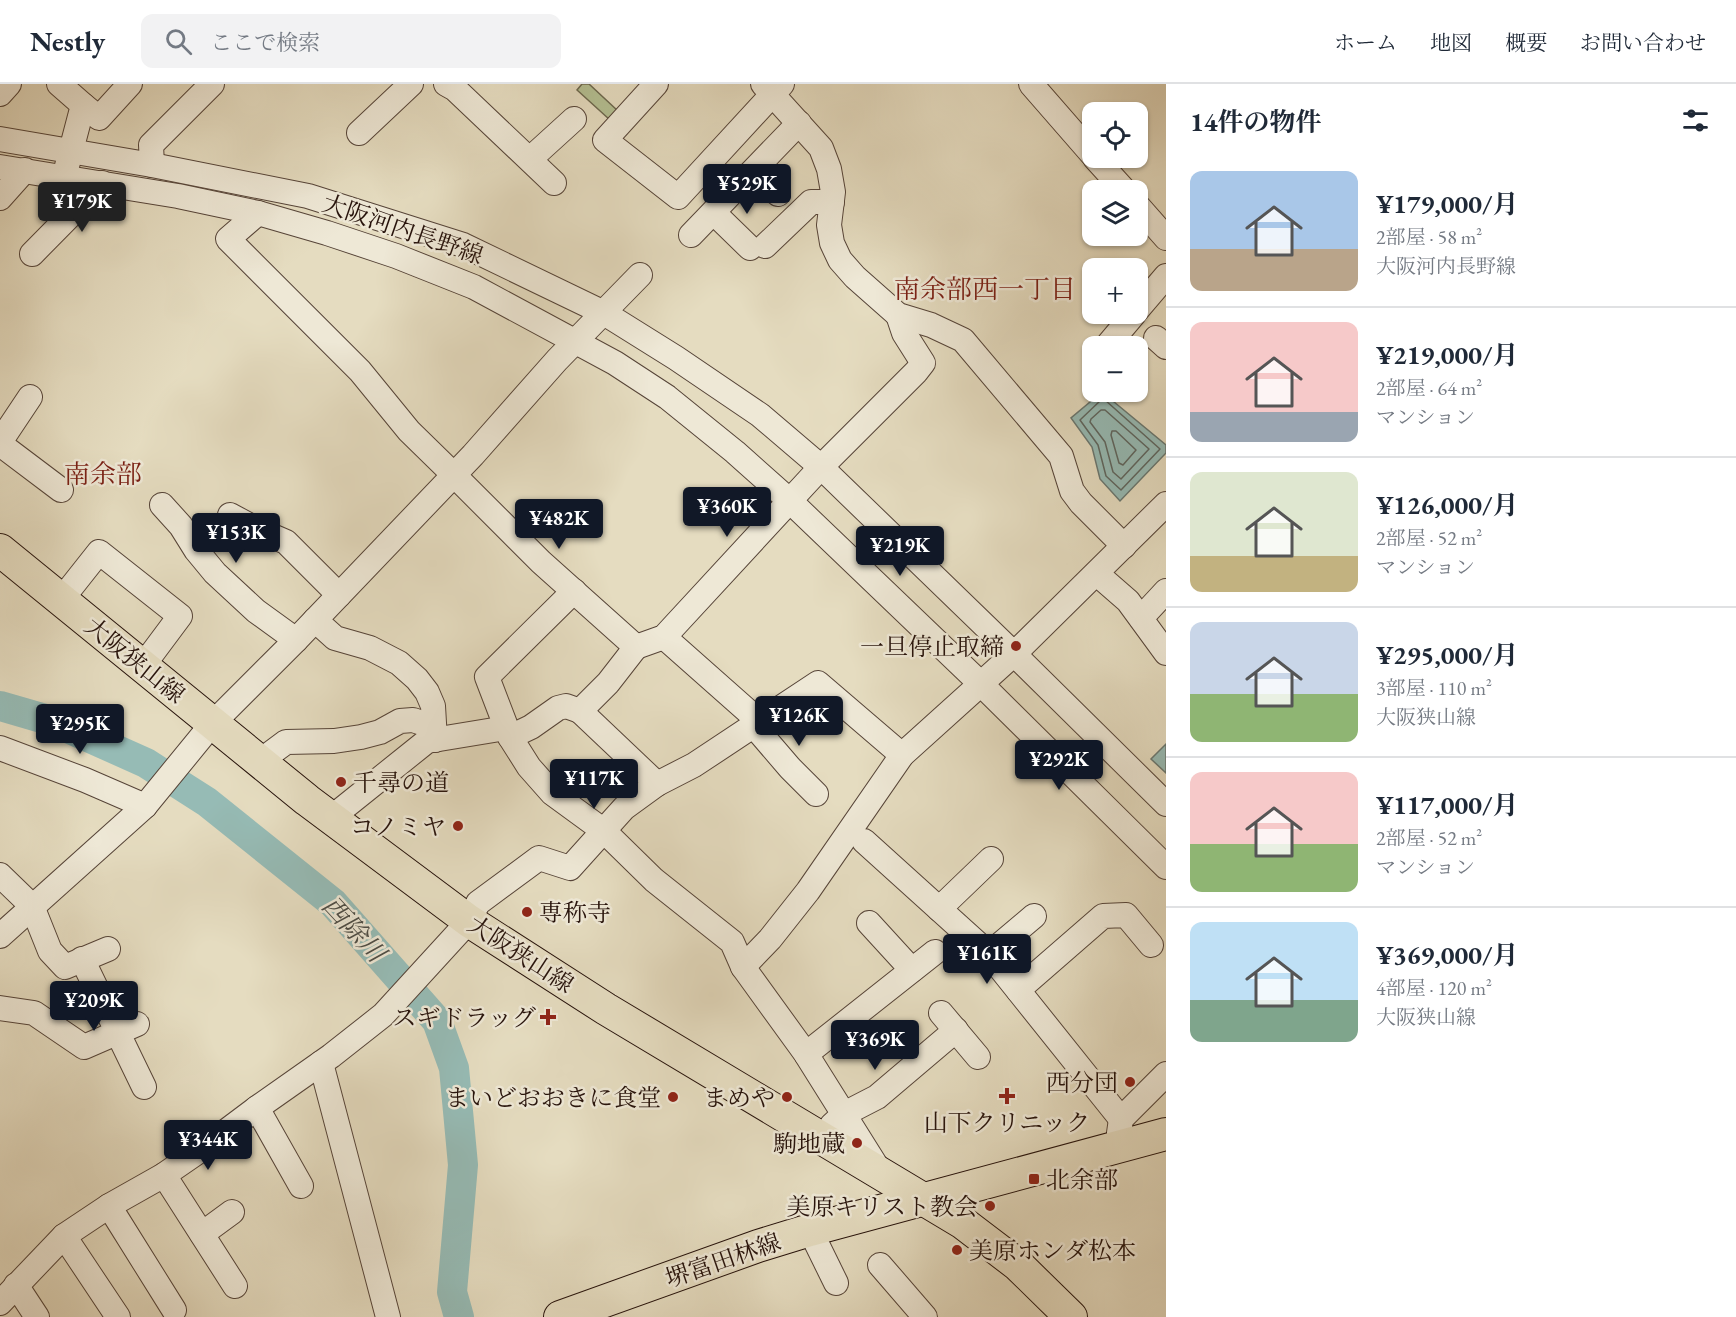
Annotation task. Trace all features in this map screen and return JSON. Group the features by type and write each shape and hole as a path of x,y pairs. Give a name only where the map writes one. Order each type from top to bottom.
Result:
{"main road":[{"name":"大阪狭山線","path":"0,550 259,762 469,921 606,1009 963,1223 1018,1265 1071,1317"},
{"name":"堺富田林線","path":"560,1317 758,1246 924,1199 1122,1133 1166,1134"}],"street":[{"path":"0,94 9,84"},
{"path":"59,84 99,118 130,84"},
{"path":"152,165 151,145 212,84"},
{"path":"359,133 411,84"},
{"path":"1030,84 1082,143"},
{"path":"454,86 554,183"},
{"path":"647,87 605,140 678,197 757,247 811,202 832,202"},
{"path":"678,197 772,87 820,148 829,169 833,192 829,225 832,243 840,260 855,277 898,315 947,331 963,340 1061,456 1072,491 1081,503 1124,546"},
{"path":"65,177 70,150 84,105"},
{"path":"530,159 574,119"},
{"path":"691,235 799,123"},
{"name":"大阪河内長野線","path":"0,139 152,165 308,196 452,242 604,313 676,358 760,416 821,467 1166,804"},
{"name":"大阪河内長野線","path":"0,166 258,213 327,233 474,286 615,363 667,397 735,452 790,501 981,684 1166,867"},
{"path":"1104,168 1115,180"},
{"path":"0,198 25,170"},
{"path":"753,172 778,194"},
{"path":"32,254 102,183"},
{"path":"258,213 228,239 360,371 409,431 541,562 636,647"},
{"path":"1148,218 1166,238"},
{"path":"0,936 147,804 212,724 454,475 613,301 640,275"},
{"path":"1148,298 1166,276"},
{"path":"580,711 608,683 636,647 664,637 821,467 923,363 920,354 904,333 898,315"},
{"path":"1116,336 1126,324"},
{"path":"30,397 0,443 61,490"},
{"path":"744,967 770,939 808,891 902,755 1014,654 1166,504"},
{"path":"162,506 181,526 196,550 215,573 256,611 296,640"},
{"path":"230,515 256,530 286,542 339,595"},
{"path":"61,600 99,552 180,616 142,667"},
{"path":"1097,574 1128,601 1166,653"},
{"path":"574,591 487,677 508,733 529,767 552,793 603,831 654,879 732,942 744,967 806,1054 882,1175"},
{"path":"1141,618 1166,591"},
{"path":"315,620 335,638 370,648 399,663 417,679 427,692 433,706 434,734 331,818"},
{"path":"664,637 757,724 790,768 816,794"},
{"path":"0,1303 64,1236 109,1206 164,1175 209,1144 321,1063 388,1010 469,921 478,903 539,858 570,868 624,808 657,784 694,765 818,682 902,755"},
{"path":"259,762 286,742 334,741 361,737 380,732 400,721 413,720 434,734 508,733 531,727 558,708 566,706 580,711 657,784"},
{"path":"0,748 147,804"},
{"path":"864,841 988,954 1018,990 1122,1133 1166,1074"},
{"path":"939,909 991,859"},
{"path":"0,875 32,906 50,951 65,967 108,949"},
{"path":"1018,990 1103,915 1126,915 1151,945"},
{"path":"988,954 1034,916"},
{"path":"869,923 912,970"},
{"path":"806,1054 935,952"},
{"path":"82,959 128,1029 144,1087"},
{"path":"0,1008 34,1013 84,1047 128,1029"},
{"path":"819,1137 844,1114 877,1096 948,1022 978,1057"},
{"path":"321,1063 388,1317"},
{"path":"256,1108 301,1186"},
{"path":"164,1175 235,1286"},
{"path":"109,1206 176,1309"},
{"path":"202,1234 232,1212"},
{"path":"810,1230 836,1283"},
{"path":"64,1236 118,1317"},
{"path":"880,1265 925,1317"},
{"path":"16,1285 37,1317"}],"green space":[{"path":"582,84 589,84 618,111 610,120 577,90"}],"water":[{"path":"1090,402 1114,402 1166,445 1166,453 1120,501 1100,479 1092,447 1071,418"},
{"path":"1166,744 1166,773 1151,759"}],"waterway":[{"name":"西除川","path":"0,706 52,721 146,763 207,802 333,903 437,1021 454,1068 463,1165 452,1292 459,1317"}],"place":[{"name":"一旦停止取締","path":"1016,646"},
{"name":"千尋の道","path":"341,782"},
{"name":"コノミヤ","path":"458,826"},
{"name":"専称寺","path":"527,912"},
{"name":"スギドラッグ","path":"548,1017"},
{"name":"西分団","path":"1130,1082"},
{"name":"山下クリニック","path":"1007,1096"},
{"name":"まいどおおきに食堂","path":"673,1097"},
{"name":"まめや","path":"787,1097"},
{"name":"駒地蔵","path":"857,1143"},
{"name":"北余部","path":"1034,1179"},
{"name":"美原キリスト教会","path":"990,1206"},
{"name":"美原ホンダ松本","path":"957,1250"}],"district":[{"name":"南余部西一丁目","path":"985,289"},
{"name":"南余部","path":"103,474"}]}
